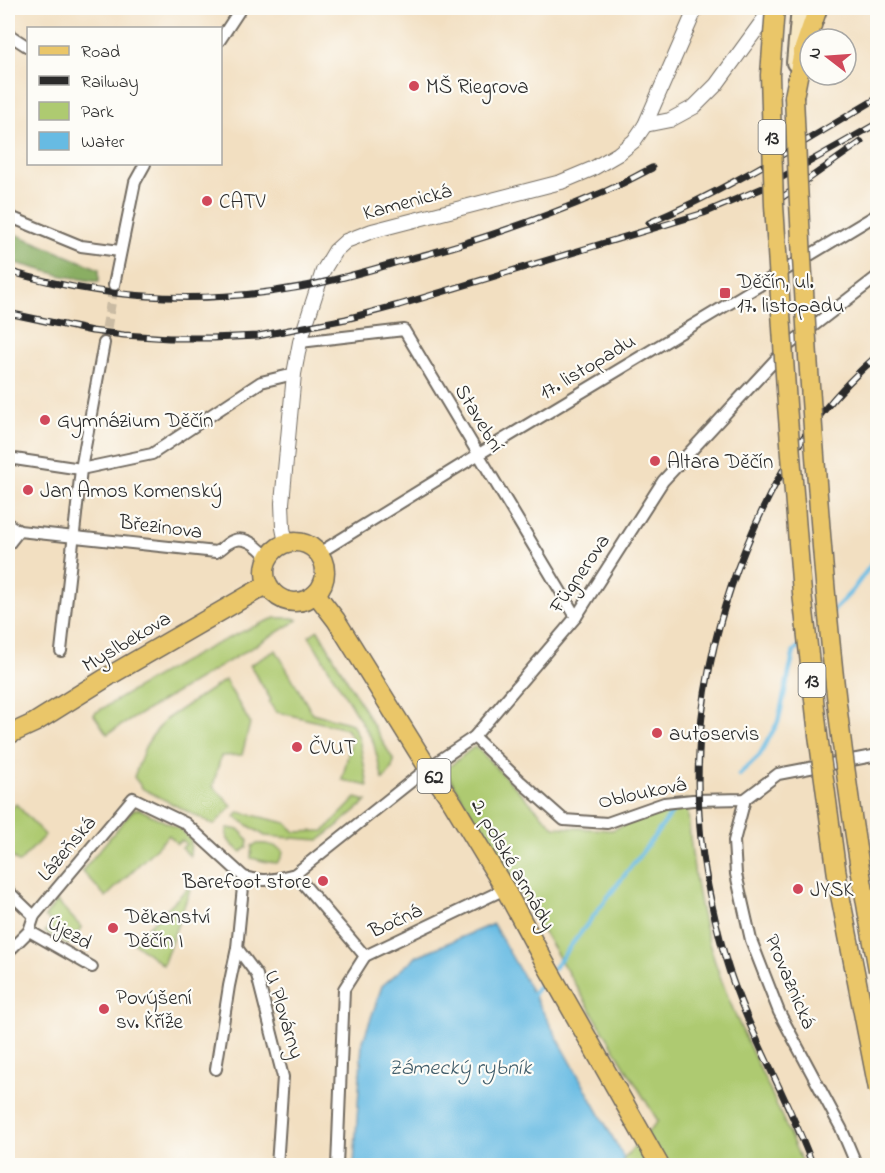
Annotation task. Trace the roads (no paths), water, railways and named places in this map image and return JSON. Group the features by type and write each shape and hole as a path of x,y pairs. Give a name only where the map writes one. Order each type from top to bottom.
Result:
{"main road":[{"name":"13","path":"774,8 770,75 774,204 802,593 838,890 878,1089"},
{"path":"794,97 800,8"},
{"name":"13","path":"818,8 803,51 794,97 798,206 825,586 840,735 862,888 878,970"},
{"path":"298,542 309,545 318,553 325,566 324,581 316,594 303,601 289,601 276,595 268,584 265,571 268,558 276,549 286,543 298,542"},
{"name":"Myslbekova","path":"8,735 34,723 109,676 268,584"},
{"name":"2. polské armády","path":"316,594 336,620 505,889 660,1166"}],"street":[{"path":"222,37 240,8"},
{"name":"Kamenická","path":"286,543 282,502 294,374 300,342 323,271 335,251 346,241 372,231 561,182 592,169 618,154 634,141 645,125 696,8"},
{"path":"645,125 670,120 694,107 716,84 774,8"},
{"path":"8,34 27,46"},
{"path":"114,285 135,182 144,165"},
{"name":"17. listopadu","path":"318,553 878,214"},
{"path":"8,216 81,246 120,251"},
{"name":"Fügnerova","path":"296,874 428,768 474,737 576,616 663,481 790,344 878,276"},
{"name":"Stavební","path":"300,342 404,330 576,616"},
{"path":"61,651 81,469 104,343"},
{"path":"8,458 81,469 152,454 261,382 294,374"},
{"path":"8,524 20,531 74,536"},
{"path":"8,545 20,531"},
{"name":"Březinova","path":"74,536 216,552 228,543 241,539 260,548 268,558"},
{"name":"Oblouková","path":"474,737 564,820 607,823 664,803 745,799"},
{"path":"745,799 778,774 878,755"},
{"name":"Lázeňská","path":"8,952 29,931 34,916 134,798 185,823 244,877"},
{"name":"Provaznická","path":"745,799 734,841 736,874 751,940 779,1012 841,1128 857,1166"},
{"path":"216,1069 237,948 244,877 256,881 272,881 296,874"},
{"name":"Bočná","path":"296,874 365,956 505,889"},
{"path":"8,891 34,916"},
{"name":"Újezd","path":"29,931 92,968"},
{"name":"U Plovárny","path":"237,948 257,975 283,1077 277,1166"},
{"path":"337,1166 344,989 365,956"}],"water":[{"name":"Zámecký rybník","path":"493,924 624,1158 623,1165 354,1165 362,1044 382,986 417,956"}],"waterway":[{"path":"833,611 852,591 878,555"},
{"path":"739,775 759,756 778,722 794,651 802,643"},
{"path":"553,969 672,813"},
{"path":"531,997 548,975"}],"tunnel":[{"path":"104,343 114,285"}],"railway":[{"path":"649,223 737,180 878,98"},
{"path":"8,313 92,331 169,338 258,336 346,319 704,213 763,188 878,123"},
{"path":"780,199 861,142"},
{"path":"8,271 80,288 116,293 189,297 263,293 326,282 503,231 606,191 652,168"},
{"path":"813,1166 744,1010 725,957 703,861 698,787 699,746 703,706 719,626 745,548 788,461 812,425 841,391 878,355"}],"place":[{"name":"MŠ Riegrova","path":"414,86"},
{"name":"CATV","path":"207,201"},
{"name":"Děčín, ul. 17. listopadu","path":"725,293"},
{"name":"Gymnázium Děčín","path":"45,420"},
{"name":"Altara Děčín","path":"655,461"},
{"name":"Jan Amos Komenský","path":"28,490"},
{"name":"autoservis","path":"657,733"},
{"name":"ČVUT","path":"297,747"},
{"name":"Barefoot store","path":"323,881"},
{"name":"JYSK","path":"798,889"},
{"name":"Děkanství Děčín I","path":"113,928"},
{"name":"Povýšení sv. Kříže","path":"104,1009"}]}
